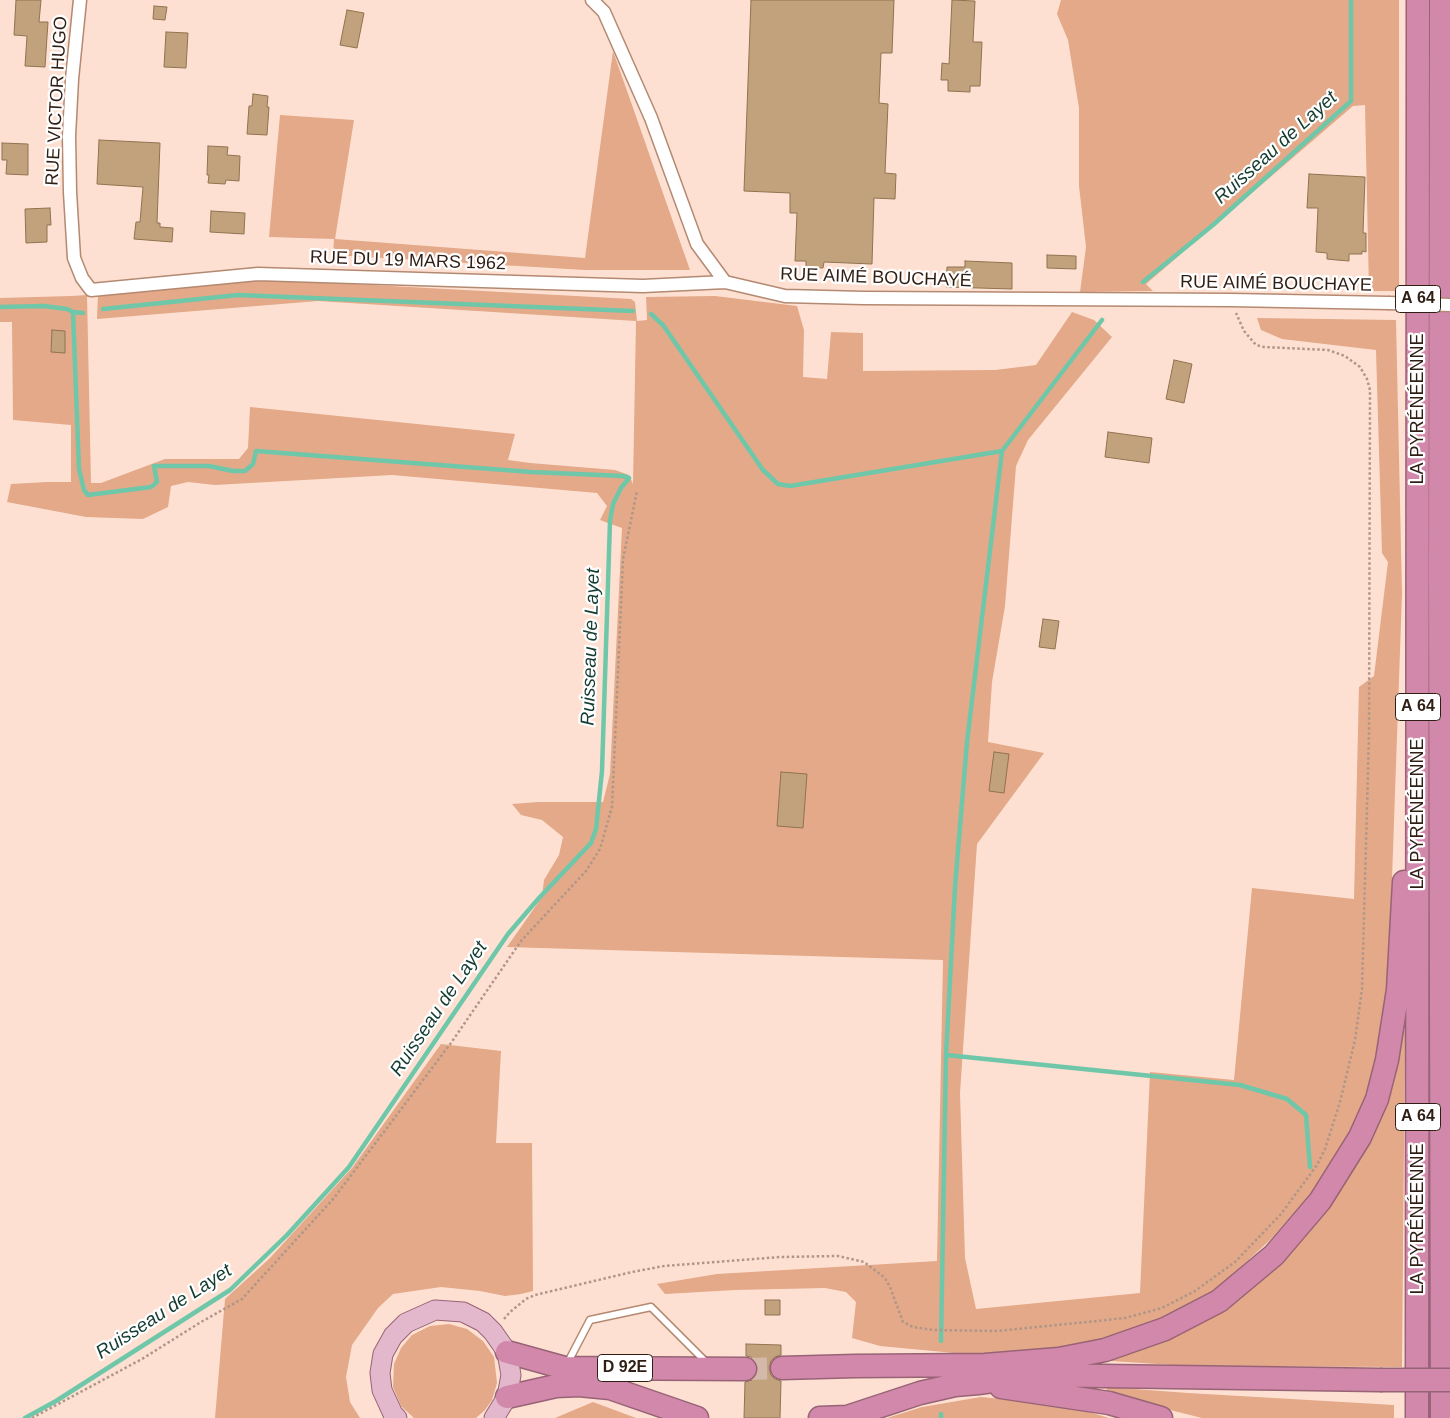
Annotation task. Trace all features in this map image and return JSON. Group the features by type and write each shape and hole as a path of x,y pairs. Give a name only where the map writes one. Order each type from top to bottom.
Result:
{"highway":[{"name":"LA PYRÉNÉENNE","path":"1418,0 1418,1418"},
{"name":"LA PYRÉNÉENNE","path":"1441,0 1440,601 1446,1340 1442,1418"},
{"path":"820,1418 847,1417 920,1393 955,1385 981,1374 1104,1350 1165,1329 1220,1301 1274,1254 1320,1201 1360,1137 1377,1099 1387,1060 1398,990 1406,839 1418,816"},
{"name":"D 92E","path":"506,1352 565,1368 746,1369"},
{"path":"782,1368 856,1366 981,1374 1450,1380"},
{"path":"981,1374 1109,1403 1161,1418"},
{"name":"D 92E","path":"507,1397 556,1386 579,1384 610,1388 697,1418"}],"main road":[{"path":"397,1418 393,1414 382,1390 380,1373 383,1354 392,1336 406,1323 435,1310 463,1312 482,1322 493,1332 506,1352 511,1375 507,1397 494,1418"}],"street":[{"name":"RUE VICTOR HUGO","path":"80,0 72,79 70,192 74,258 82,278 91,290"},
{"path":"592,0 604,12 651,118 697,244 725,282"},
{"name":"RUE DU 19 MARS 1962","path":"91,290 258,274 643,286 725,282"},
{"name":"RUE AIMÉ BOUCHAYÉ","path":"725,282 784,296 1132,300"},
{"name":"RUE AIMÉ BOUCHAYE","path":"1132,300 1231,300 1450,305"}],"lane":[{"path":"565,1368 590,1320 652,1307 714,1370"}],"path":[{"path":"493,1332 510,1312 535,1295 598,1279 664,1266 780,1257 838,1256 864,1262 884,1278 890,1287 904,1322 914,1327 933,1330 998,1331 1125,1318 1162,1308 1195,1291 1235,1262 1281,1214 1317,1165 1325,1149 1340,1102 1355,1040 1362,988 1368,735 1370,390 1367,379 1360,368 1345,356 1328,350 1256,345 1244,331 1231,300"},
{"path":"32,1418 142,1360 201,1322 242,1299 334,1198 451,1043 521,941 586,870 600,849 612,807 623,559 637,491"}],"shaded area":[{"path":"1061,0 1399,0 1399,291 1369,291 1365,105 1353,106 1146,284 1153,291 1080,292 1086,247 1079,186 1079,108 1068,40 1057,14"},
{"path":"613,51 690,270 585,270 333,255 334,239 269,237 280,115 354,120 335,239 585,258"},
{"path":"261,279 631,299 635,302 637,321 647,320 646,297 715,296 797,306 804,330 803,377 827,379 831,332 863,333 863,371 995,370 1036,365 1072,312 1094,320 1112,337 1028,440 1016,466 1005,606 992,682 988,742 1044,753 977,844 960,1093 965,1258 976,1309 1140,1293 1150,1072 1234,1080 1252,888 1354,899 1359,687 1374,676 1388,562 1382,553 1376,350 1282,339 1261,330 1257,318 1396,320 1402,594 1388,992 1379,1048 1366,1099 1344,1147 1321,1182 1270,1240 1218,1288 1157,1320 1086,1344 1020,1355 965,1354 880,1346 852,1338 856,1302 846,1292 825,1288 665,1294 657,1284 717,1274 937,1261 943,960 507,947 542,897 544,880 559,855 563,837 542,820 521,815 512,804 603,802 610,774 622,528 600,520 607,506 597,493 392,475 215,485 188,482 171,486 168,507 143,519 86,517 7,502 11,484 71,482 71,425 13,420 12,322 0,322 0,298 87,295 91,483 101,483 165,459 239,459 248,448 250,407 515,434 508,460 615,470 629,475 633,484 636,321 318,301 97,319 98,294"},
{"path":"1402,1029 1405,1030 1402,1367 1188,1366 1111,1361 1110,1355 1178,1331 1324,1205"},
{"path":"441,1044 501,1051 496,1143 532,1143 533,1291 505,1296 441,1287 393,1294 378,1308 352,1345 346,1377 350,1402 360,1418 215,1418 225,1299 270,1258 352,1168"},
{"path":"449,1324 467,1329 483,1341 494,1357 497,1383 492,1400 476,1418 414,1418 401,1406 393,1387 394,1364 401,1348 412,1335 430,1326"},
{"path":"1107,1387 1394,1405 1394,1418 1202,1418 1106,1394"},
{"path":"981,1397 1079,1409 1109,1418 887,1418 922,1407"},
{"path":"593,1402 636,1418 555,1418"}],"building":[{"path":"16,0 41,0 39,22 48,22 45,67 25,66 27,36 14,35"},
{"path":"751,0 894,0 892,53 881,53 879,103 888,104 885,173 896,174 895,199 874,198 872,264 824,262 823,268 806,267 806,261 795,261 797,213 790,213 790,193 744,191"},
{"path":"952,0 975,1 973,42 982,42 980,86 970,86 970,92 948,91 948,80 941,80 942,63 949,64"},
{"path":"154,6 167,7 165,20 153,19"},
{"path":"347,10 364,13 357,48 340,45"},
{"path":"166,32 188,33 186,68 164,67"},
{"path":"253,94 268,96 267,135 247,134 249,106 252,106"},
{"path":"99,140 160,143 157,223 160,223 160,227 173,228 172,242 134,239 136,222 140,222 143,187 97,184"},
{"path":"2,143 28,144 28,175 6,174 7,160 2,160"},
{"path":"208,146 228,147 227,155 240,156 239,181 226,180 225,184 208,183"},
{"path":"1309,174 1365,177 1363,233 1366,233 1366,252 1362,251 1362,254 1349,254 1349,261 1327,259 1327,253 1316,252 1318,208 1307,208"},
{"path":"50,208 51,225 47,225 47,242 26,243 25,209"},
{"path":"211,211 245,213 244,234 210,232"},
{"path":"1047,255 1076,256 1076,269 1047,268"},
{"path":"965,261 1012,263 1012,289 946,287 947,267 965,267"},
{"path":"52,330 65,331 65,353 51,352"},
{"path":"1174,360 1192,364 1184,403 1166,399"},
{"path":"1108,432 1152,438 1149,463 1105,457"},
{"path":"1043,619 1059,621 1055,649 1039,647"},
{"path":"994,752 1009,754 1004,793 989,791"},
{"path":"781,772 807,774 803,828 777,826"},
{"path":"765,1300 780,1300 780,1315 765,1315"},
{"path":"746,1344 781,1345 781,1355 771,1361 769,1368 771,1375 781,1381 780,1418 744,1418 745,1382 752,1380 757,1375 758,1370 756,1362 751,1357 746,1356"}],"waterway":[{"name":"Ruisseau de Layet","path":"1143,282 1213,225 1351,101 1351,0"},
{"path":"103,309 238,295 633,311"},
{"path":"0,307 44,306 67,309 73,312"},
{"name":"Ruisseau de Layet","path":"25,1418 56,1401 230,1290 287,1235 349,1167 508,934 591,843 596,829 602,771 610,521 613,504 621,488 629,478 623,476 531,472 256,451 253,464 245,471 233,471 209,466 154,466 157,482 151,487 88,495 84,490 79,469 73,312 83,313"},
{"path":"651,314 663,325 763,470 778,484 790,486 1002,451"},
{"name":"Ruisseau de Layet","path":"1002,451 1102,320"},
{"path":"941,1341 946,1055 955,887 967,742 1002,451"},
{"path":"946,1055 1240,1085 1287,1099 1306,1115 1310,1167"}],"tunnel":[{"path":"745,1369 782,1368"}]}
